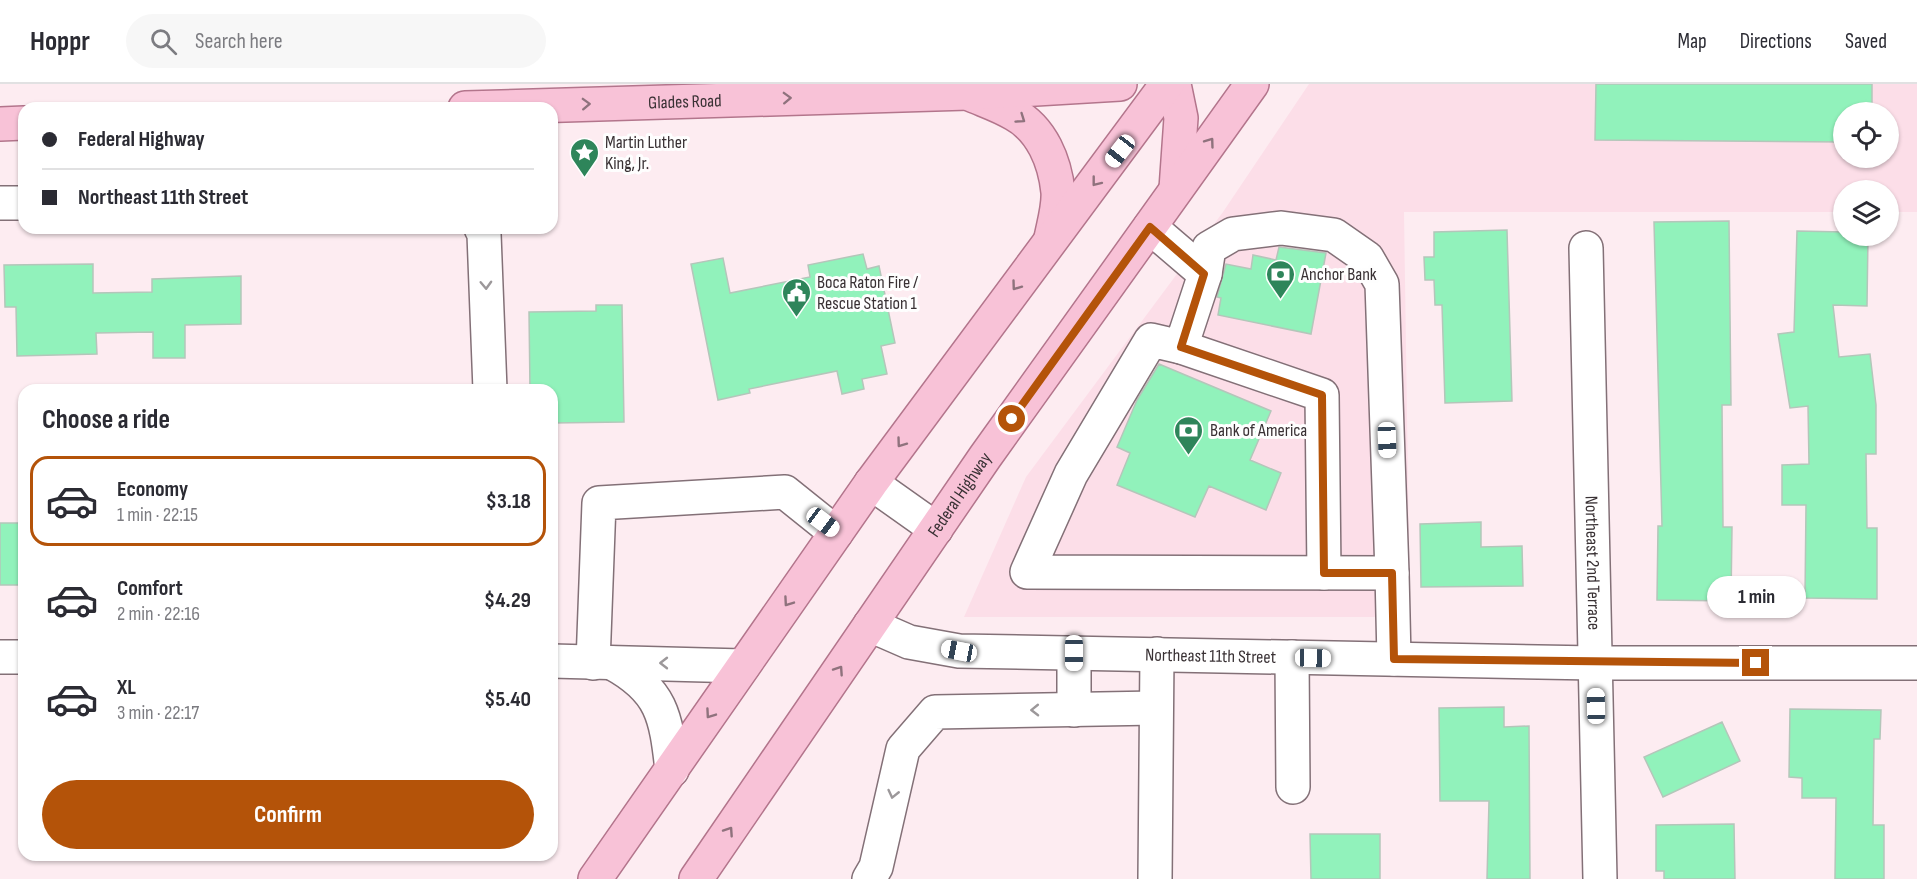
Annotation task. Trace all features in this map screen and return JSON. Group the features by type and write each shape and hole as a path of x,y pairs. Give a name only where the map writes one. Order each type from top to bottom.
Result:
{"main road":[{"name":"Glades Road","path":"558,102 728,92 968,93 1120,84"},
{"path":"595,879 871,483 1051,239 1120,151 1167,84"},
{"path":"1174,84 1181,118 1176,189"},
{"name":"Federal Highway","path":"696,879 936,529 1252,84"},
{"path":"968,93 1016,114 1033,128 1043,144 1052,161 1058,193 1051,239"},
{"path":"0,124 18,123"}],"street":[{"path":"0,203 18,203"},
{"path":"1150,227 1204,274"},
{"path":"1181,347 1204,274 1209,248 1233,234 1281,228 1334,236 1367,258 1382,284 1394,659"},
{"path":"484,234 490,384"},
{"name":"Northeast 2nd Terrace","path":"1586,248 1600,879"},
{"path":"1324,573 1322,395 1181,347 1151,340 1071,474 1027,572 1324,573 1392,573"},
{"path":"871,483 936,529"},
{"path":"602,663 599,503 785,492 836,533"},
{"name":"Northeast 11th Street","path":"870,625 909,642 959,651 1595,663 1917,663"},
{"path":"1074,653 1074,710"},
{"path":"1155,879 1157,654"},
{"path":"0,657 18,657"},
{"path":"1293,657 1293,787"},
{"path":"558,661 743,666"},
{"path":"602,663 635,675 652,692 666,730 672,770"},
{"path":"869,879 876,867 903,749 935,712 1156,708"}],"shaded area":[{"path":"1309,84 1917,84 1917,212 1899,212 1899,180 1833,180 1833,212 1404,212 1410,617 964,617 1026,477 1223,212"}],"building":[{"path":"1596,84 1872,84 1872,102 1833,102 1833,142 1595,140"},
{"path":"1729,221 1731,405 1722,405 1723,527 1732,527 1731,601 1657,600 1658,526 1662,526 1654,222"},
{"path":"1507,230 1512,401 1445,403 1442,305 1435,305 1434,280 1425,280 1424,257 1434,257 1434,232"},
{"path":"1797,231 1833,232 1833,246 1868,246 1867,306 1833,305 1839,357 1870,354 1876,405 1876,454 1866,454 1867,528 1877,528 1877,599 1805,598 1806,505 1782,505 1782,465 1809,464 1808,406 1790,408 1778,334 1794,332"},
{"path":"1279,247 1326,253 1311,334 1218,315 1221,298 1217,297 1226,264 1251,269 1253,255 1276,260"},
{"name":"Boca Raton Fire / Rescue Station 1","path":"863,254 867,269 879,266 895,343 881,346 887,374 862,379 864,389 842,394 837,371 749,389 750,393 718,400 691,264 723,258 730,293 810,277 808,265"},
{"path":"93,264 93,293 152,292 152,279 241,276 241,324 185,325 185,358 153,358 153,332 96,333 97,354 17,356 16,307 5,307 4,265"},
{"path":"596,305 622,305 624,422 558,423 558,384 530,384 529,312 596,311"},
{"path":"1159,364 1271,411 1250,460 1281,473 1266,510 1209,486 1195,517 1117,485 1130,453 1117,447 1137,400"},
{"path":"1481,522 1481,547 1522,546 1523,586 1421,587 1420,524"},
{"path":"0,523 18,523 18,585 0,585"},
{"path":"1504,707 1504,727 1529,726 1530,879 1487,879 1489,801 1440,801 1439,708"},
{"path":"1790,709 1881,710 1880,739 1874,739 1873,825 1884,825 1884,879 1835,879 1836,798 1802,798 1802,778 1789,777"},
{"path":"1722,722 1740,761 1663,797 1644,757"},
{"path":"1734,824 1735,879 1664,879 1664,871 1656,871 1656,825"},
{"path":"1310,834 1380,834 1380,879 1311,879"}],"place":[{"name":"Martin Luther King, Jr.","path":"584,178"},
{"name":"Anchor Bank","path":"1280,300"},
{"name":"Boca Raton Fire / Rescue Station 1","path":"796,318"},
{"name":"Bank of America","path":"1189,456"}],"route":[{"path":"1012,419 1150,227 1204,274 1181,347 1322,395 1324,573 1392,573 1394,659 1756,663"}]}
